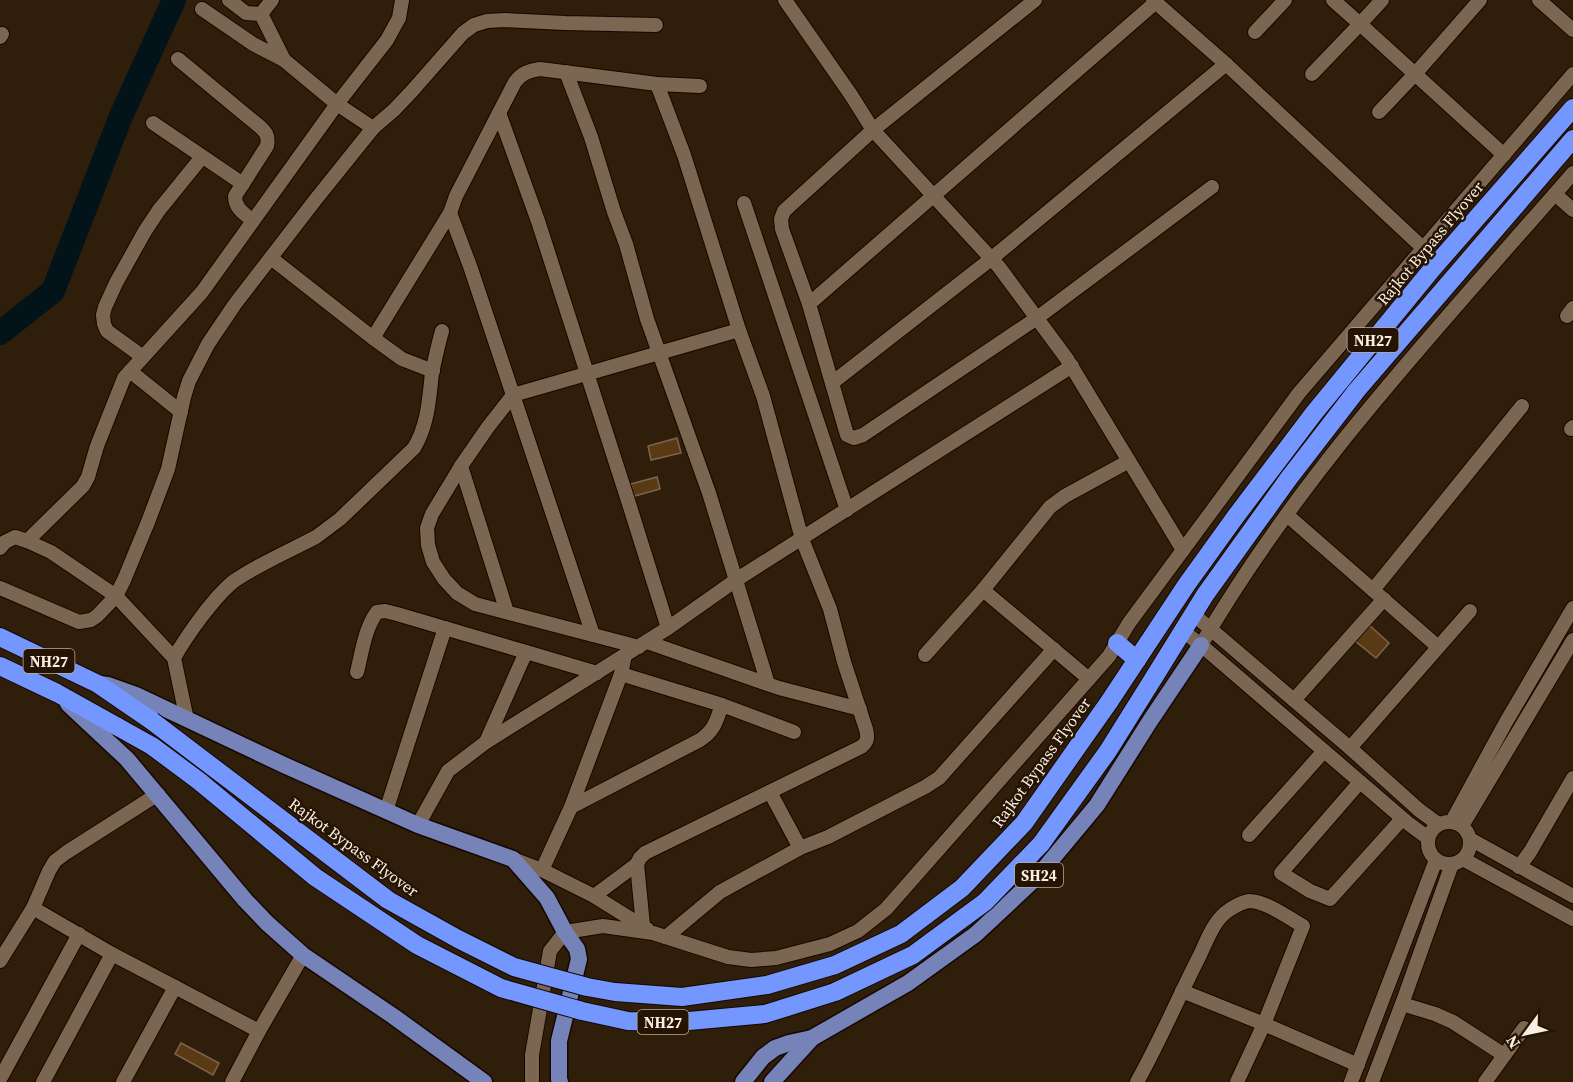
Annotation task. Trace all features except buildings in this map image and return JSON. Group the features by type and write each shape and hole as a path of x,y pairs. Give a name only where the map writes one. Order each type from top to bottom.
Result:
{"highway":[{"name":"Rajkot Bypass Flyover","path":"98,684 152,721 388,900 514,967 587,987 615,992 682,997 767,985 835,965 901,934 962,888 1024,823 1109,702 1187,584 1314,413 1432,268 1573,108"},
{"name":"NH27","path":"0,666 57,693 152,746 200,781 315,877 417,945 501,987 559,1005 628,1021 678,1022 765,1014 835,992 913,955 985,902 1041,844 1108,751 1205,595 1289,478 1358,390 1573,139"},
{"name":"NH27","path":"0,637 98,684"},
{"path":"1117,643 1137,660"}],"main road":[{"name":"SH24","path":"743,1082 763,1057 775,1048 812,1038 908,983 976,934 1038,876 1097,805 1201,645"},
{"path":"98,684 119,688 418,825 513,859 547,898 577,949 579,959 559,1041 558,1079 560,1082"},
{"path":"57,693 127,759 267,923 303,955 484,1082"},
{"name":"SH24","path":"772,1082 812,1038"}],"street":[{"path":"229,0 246,13 261,14"},
{"path":"261,14 272,0"},
{"path":"27,541 83,486 120,386 130,371 202,292 337,104 387,40 399,18 402,0"},
{"path":"1035,0 873,129 784,211 781,219 782,229 809,304 847,435 854,438 863,435 1037,318 1212,187"},
{"path":"1255,32 1285,0"},
{"path":"1333,0 1504,155"},
{"path":"1312,74 1382,0"},
{"path":"1379,112 1480,0"},
{"path":"1539,0 1573,30"},
{"path":"809,304 934,197 1154,1 1226,64 1424,248"},
{"path":"791,2 873,129 991,259 1072,366 1183,550"},
{"path":"202,9 253,44 284,60 337,104 373,128"},
{"path":"261,14 284,60"},
{"path":"0,588 79,622 91,620 97,616 116,596 168,469 189,381 208,344 316,199 373,128 394,110 463,33 474,25 487,21 505,20 656,25"},
{"path":"178,58 266,132 269,138 267,146 235,196 238,208 253,220"},
{"path":"832,383 991,259 1226,64"},
{"path":"373,338 450,213 456,196 515,82 526,71 540,69 657,84 700,86"},
{"path":"566,72 591,137 626,244 647,319 709,493 768,684"},
{"path":"532,1082 532,1055 550,951 565,932 603,926 654,932 728,957 751,960 776,958 830,944 858,931 886,909 1109,656 1129,623 1299,393 1573,74"},
{"path":"594,896 637,864 645,853 815,770 866,743 868,738 830,609 802,538 763,396 739,330 684,155 657,84"},
{"path":"499,113 538,221 668,628"},
{"path":"153,123 243,184"},
{"path":"143,357 107,331 103,315 105,307 145,231 202,157"},
{"path":"1201,645 1287,515 1360,419 1573,173"},
{"path":"1555,194 1573,210"},
{"path":"744,203 847,510"},
{"path":"450,213 470,266 593,635"},
{"path":"271,258 402,359 433,371"},
{"path":"739,330 513,395 461,466 432,514 427,528 428,545 433,562 457,593 475,604 593,635 643,644 790,692 860,709"},
{"path":"174,658 184,640 222,592 234,581 328,529 414,448 424,428 442,331"},
{"path":"418,825 448,771 486,742 668,628 736,580 1072,366"},
{"path":"130,371 181,412"},
{"path":"1373,590 1522,406"},
{"path":"925,655 983,590 1050,507 1065,496 1129,461"},
{"path":"461,466 507,612"},
{"path":"1287,515 1437,646"},
{"path":"0,548 5,542 15,537 27,541 51,552 116,596 174,658 187,720"},
{"path":"983,590 1089,679"},
{"path":"1294,700 1384,599"},
{"path":"1451,824 1506,722 1573,608"},
{"path":"357,672 372,619 377,612 385,611 597,672"},
{"path":"1350,748 1470,611"},
{"path":"1193,614 1419,810 1467,832 1470,839 1469,850 1457,861 1372,1082"},
{"path":"387,811 445,628"},
{"path":"1183,631 1402,819 1428,838"},
{"path":"1573,640 1451,824 1432,830 1428,838 1430,853 1436,860 1444,863 1457,861 1573,919"},
{"path":"654,932 800,848 828,837 939,778 1054,649"},
{"path":"486,742 525,652"},
{"path":"542,870 571,807 621,674 625,655"},
{"path":"621,674 722,705 794,732"},
{"path":"571,807 708,735 713,729 722,705"},
{"path":"1249,835 1324,751"},
{"path":"1519,867 1573,778"},
{"path":"1360,782 1281,873 1310,891 1330,899 1402,819"},
{"path":"770,792 800,848"},
{"path":"0,960 33,908 55,861 158,794"},
{"path":"1470,839 1573,896"},
{"path":"513,859 542,870 594,896 654,932"},
{"path":"1351,1082 1436,860"},
{"path":"637,864 654,932"},
{"path":"1137,1082 1154,1052 1214,927 1224,914 1247,901 1261,902 1304,926 1264,1024 1237,1082"},
{"path":"33,908 112,954 259,1031"},
{"path":"0,1079 79,934"},
{"path":"43,1082 112,954"},
{"path":"232,1082 303,955"},
{"path":"123,1082 175,987"},
{"path":"1182,991 1358,1065"},
{"path":"1402,1004 1453,1022 1504,1055"},
{"path":"1485,1082 1524,1028"}],"waterway":[{"path":"0,333 53,291 121,116 174,0"}]}
